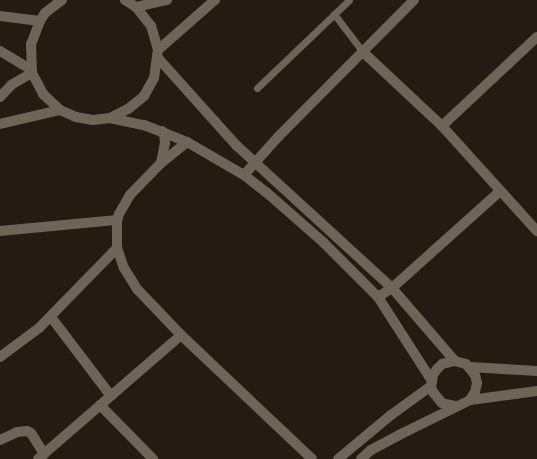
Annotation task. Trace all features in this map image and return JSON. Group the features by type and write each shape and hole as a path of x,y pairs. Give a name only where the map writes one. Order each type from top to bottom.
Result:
{"street":[{"path":"48,0 43,17 31,44 32,72 43,94 60,110 81,118 93,120 110,118 128,109 144,96 154,78 158,54 151,26 129,2"},
{"path":"0,16 43,17 62,0"},
{"path":"129,2 167,0"},
{"path":"158,54 215,0"},
{"path":"244,175 414,0"},
{"path":"442,126 537,37"},
{"path":"0,51 32,72"},
{"path":"363,52 442,126 537,231"},
{"path":"158,54 236,145 392,288 455,360 466,364 475,375 477,383 475,392 466,403 454,406 378,446 361,459"},
{"path":"0,97 10,85 32,72"},
{"path":"0,124 60,110"},
{"path":"110,118 162,131 187,142 244,175 308,229 378,297 432,383 436,398 442,403 454,406"},
{"path":"160,163 165,143 164,133 162,131"},
{"path":"187,142 160,163 130,195 117,220 116,248 124,268 138,290 181,335 312,459"},
{"path":"378,297 392,288 500,191"},
{"path":"0,231 117,220"},
{"path":"0,357 25,340 51,317 116,248"},
{"path":"51,317 111,396"},
{"path":"0,440 17,432 27,431 31,433 41,456 181,335"},
{"path":"338,459 432,383 433,374 442,364 455,360"},
{"path":"470,367 537,371"},
{"path":"470,400 537,391"},
{"path":"100,405 153,459"}],"lane":[{"path":"257,88 349,0"},
{"path":"334,14 363,52"}]}
